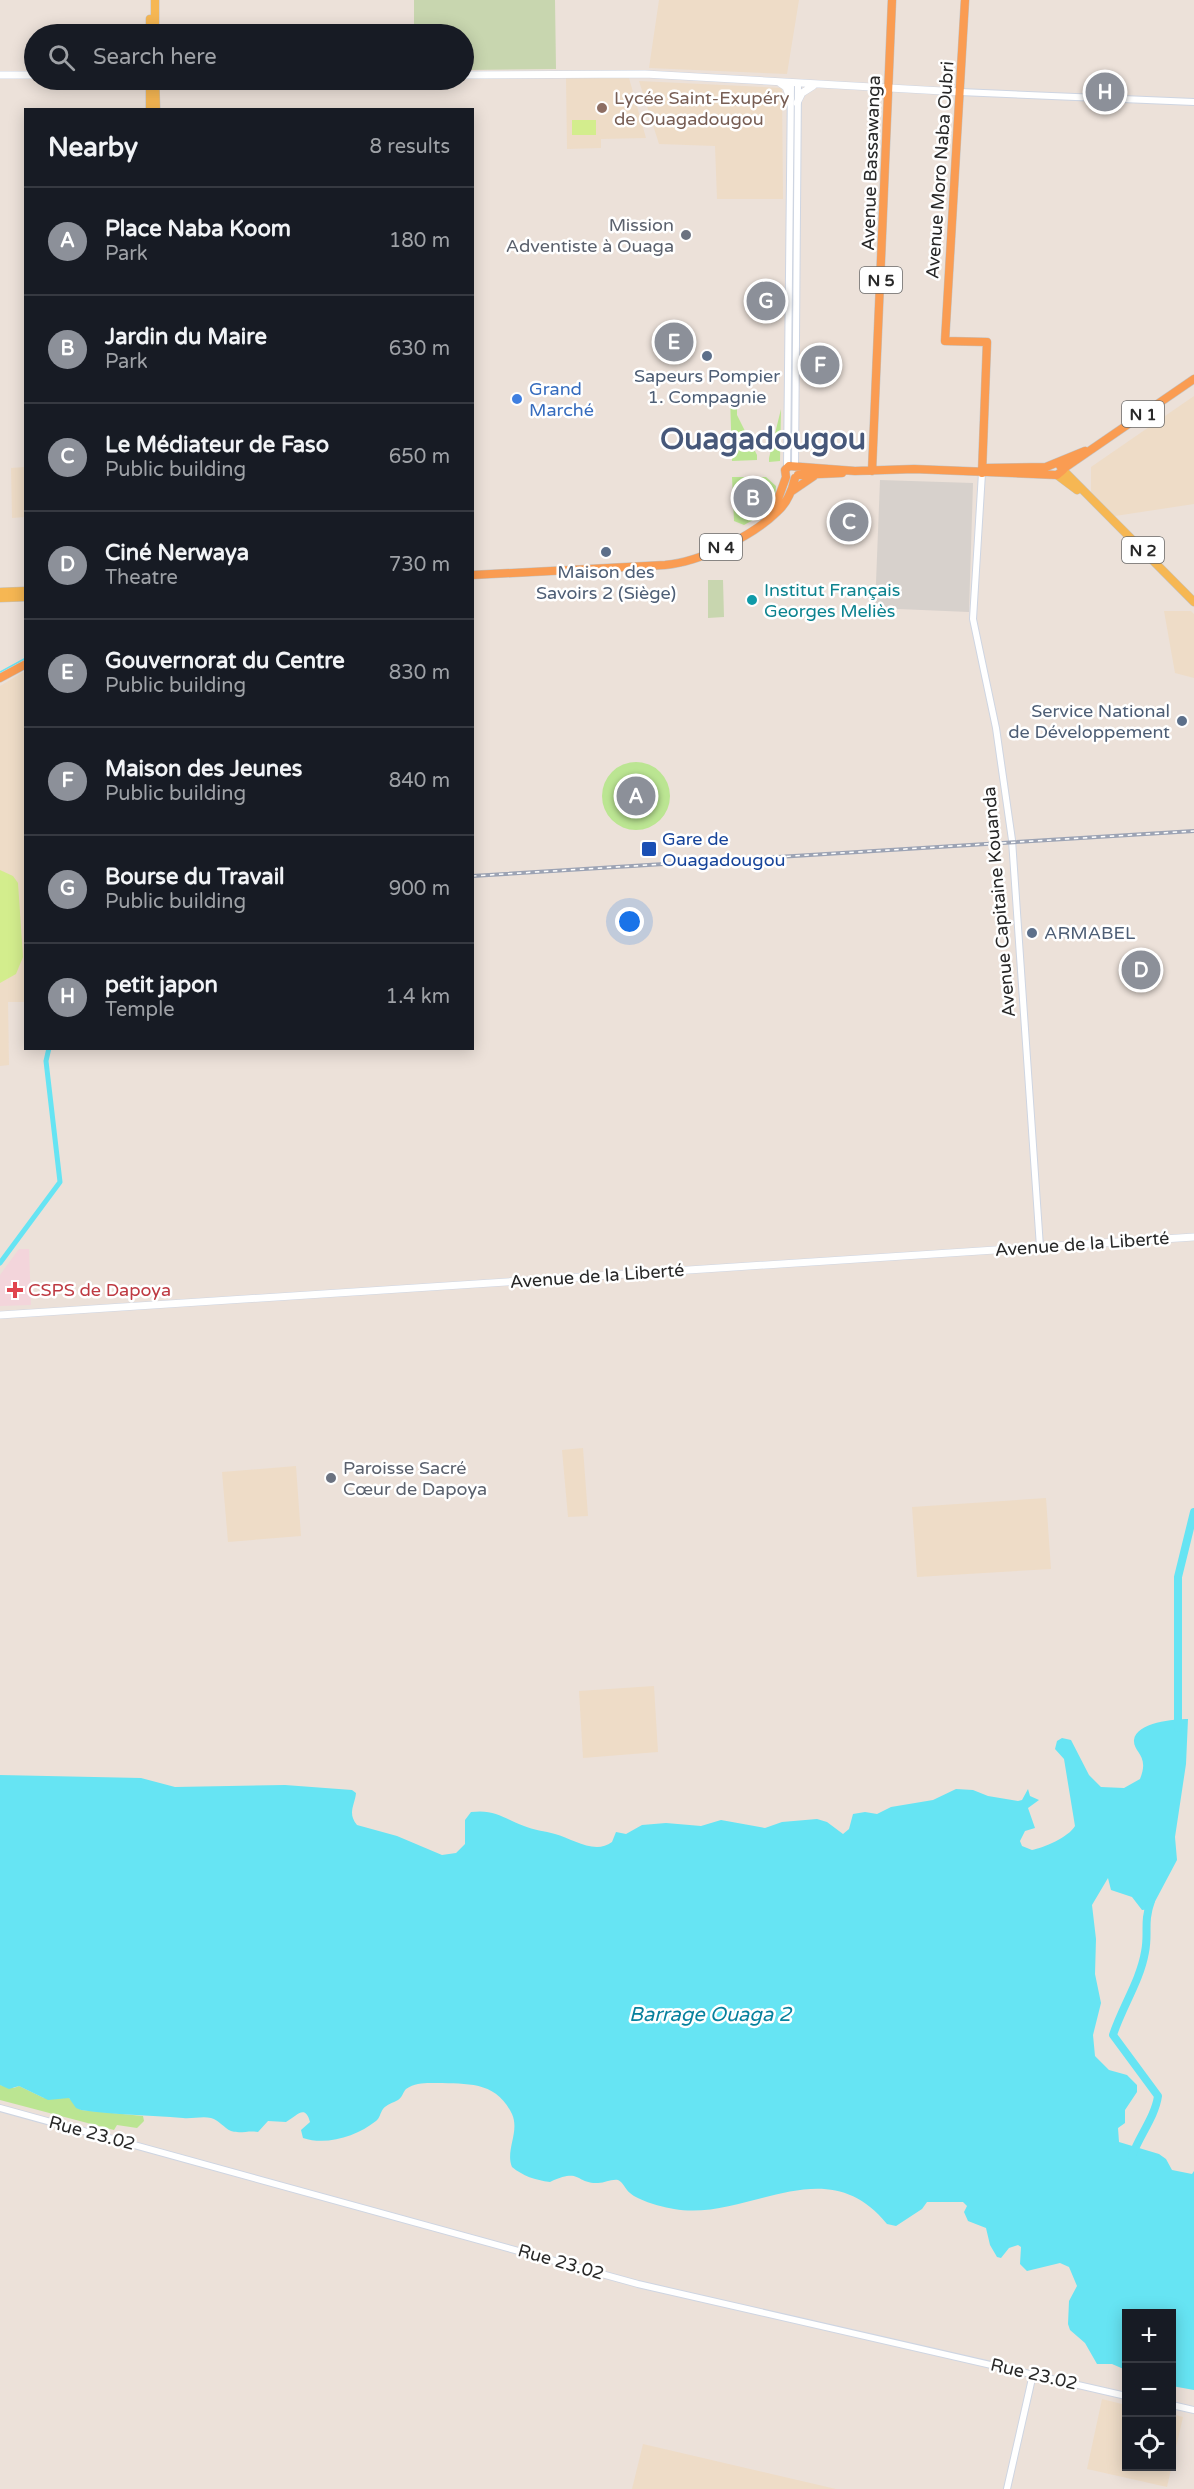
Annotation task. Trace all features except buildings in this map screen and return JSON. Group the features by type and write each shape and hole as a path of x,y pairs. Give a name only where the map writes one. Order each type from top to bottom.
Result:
{"highway":[{"name":"Avenue Bassawanga","path":"872,471 892,0"},
{"name":"Avenue Moro Naba Oubri","path":"965,0 945,341 987,342"},
{"name":"Avenue Capitaine Kouanda","path":"982,471 987,342"},
{"name":"N 1","path":"1058,469 1092,449 1194,379"},
{"name":"N 4","path":"771,517 786,477 794,471 1058,469"},
{"path":"791,492 794,471 816,475"},
{"name":"N 4","path":"474,575 665,565 684,562 712,552 740,538 771,517 783,506 791,492 816,475 855,471"},
{"path":"0,678 24,665"}],"main road":[{"path":"150,0 150,24"},
{"path":"155,0 155,24"},
{"path":"474,75 645,74 960,92"},
{"path":"0,75 24,75"},
{"path":"778,82 786,87 790,98"},
{"path":"797,103 805,91 817,85"},
{"path":"150,90 150,108"},
{"path":"156,90 156,108"},
{"name":"N 2","path":"1058,469 1194,602"},
{"path":"0,592 24,597"},
{"path":"0,598 24,592"},
{"name":"Avenue de la Liberté","path":"0,1315 1194,1237"}],"street":[{"path":"794,83 790,98 793,121 796,391 794,471"},
{"path":"794,83 797,103 793,121 788,391 794,471"},
{"path":"960,92 1194,102"},
{"path":"788,391 796,391"},
{"name":"Avenue Capitaine Kouanda","path":"982,471 973,619 996,728 1012,840 1040,1247"},
{"name":"Rue 23.02","path":"0,2108 629,2281 1122,2395"},
{"path":"1007,2489 1033,2373"},
{"path":"1176,2407 1194,2410"}],"shaded area":[{"path":"659,0 799,0 787,74 649,68"},
{"name":"Lycée Saint-Exupéry de Ouagadougou","path":"566,78 629,78 646,138 601,139 601,148 567,149"},
{"path":"639,81 782,88 783,199 717,199 715,146 659,144"},
{"path":"1194,396 1194,504 1115,516 1091,493 1091,467"},
{"path":"24,467 24,517 12,518 11,468"},
{"path":"880,480 973,483 969,612 875,608"},
{"path":"1164,611 1191,611 1194,614 1194,678 1175,673"},
{"path":"24,672 24,1002 8,1002 9,1065 0,1066 0,686"},
{"name":"CSPS de Dapoya","path":"19,1249 29,1249 31,1305 0,1306 0,1275"},
{"path":"583,1448 588,1516 568,1517 562,1450"},
{"path":"296,1466 301,1536 228,1542 222,1472"},
{"path":"1046,1498 1051,1569 917,1577 912,1507"},
{"path":"654,1686 658,1752 583,1758 579,1691"},
{"path":"1102,2399 1122,2404 1122,2471 1171,2471 1167,2487 1087,2469"},
{"path":"1176,2415 1183,2417 1176,2448"},
{"path":"643,2444 836,2489 632,2489"}],"green space":[{"path":"414,0 555,0 556,69 474,70 474,24 414,24"},
{"path":"572,120 596,120 596,135 572,135"},
{"path":"730,396 737,396 737,415 757,455 757,460 732,461"},
{"path":"781,409 780,461 769,462 769,458"},
{"path":"732,477 766,477 776,486 773,500 766,510 744,525 734,521"},
{"path":"708,580 723,580 724,617 708,618"},
{"path":"643,762 655,768 664,777 670,789 668,809 660,820 643,830 629,830 612,820 604,809 602,789 612,772 623,764"},
{"path":"0,870 13,876 18,883 23,957 16,974 0,983"},
{"path":"0,2085 14,2088 19,2086 44,2098 69,2098 81,2110 143,2116 144,2121 137,2128 117,2125 114,2130 0,2100"}],"water":[{"name":"Barrage Ouaga 2","path":"1188,1719 1186,1764 1175,1837 1177,1860 1151,1909 1142,1910 1132,1897 1111,1890 1108,1878 1092,1905 1096,1939 1095,1974 1101,2003 1093,2035 1095,2056 1109,2070 1127,2075 1137,2085 1137,2092 1125,2110 1125,2123 1118,2128 1119,2142 1159,2154 1166,2159 1172,2170 1192,2174 1194,2171 1194,2390 1176,2387 1176,2309 1122,2309 1122,2368 1112,2364 1097,2364 1085,2343 1070,2330 1068,2324 1069,2301 1077,2286 1069,2267 1060,2263 1027,2271 1020,2264 1021,2247 1018,2245 1009,2248 1001,2258 997,2257 990,2245 986,2228 968,2221 964,2212 967,2206 963,2202 927,2202 922,2209 896,2226 887,2224 863,2202 838,2191 812,2189 785,2192 730,2206 702,2210 674,2209 634,2196 618,2180 591,2183 568,2176 550,2182 539,2180 512,2167 510,2154 514,2121 512,2114 498,2095 480,2086 429,2083 414,2085 406,2089 399,2099 385,2107 377,2120 360,2131 341,2138 322,2141 303,2138 301,2130 310,2122 306,2113 303,2112 286,2122 268,2121 258,2132 238,2132 231,2131 217,2120 208,2117 186,2118 81,2110 76,2108 69,2098 48,2100 19,2086 9,2089 0,2085 0,1775 141,1778 175,1787 285,1785 352,1790 356,1793 352,1817 357,1825 397,1836 442,1855 456,1853 465,1844 465,1820 471,1812 479,1811 493,1813 584,1845 598,1847 612,1842 616,1832 626,1834 642,1825 666,1823 701,1826 721,1820 765,1828 782,1822 817,1819 827,1822 843,1834 849,1829 853,1814 865,1812 877,1814 891,1807 933,1800 956,1789 973,1790 988,1796 1018,1801 1022,1800 1028,1789 1030,1796 1039,1800 1028,1808 1035,1828 1025,1831 1020,1841 1022,1846 1032,1850 1062,1838 1075,1826 1064,1759 1055,1749 1057,1741 1062,1738 1071,1740 1089,1775 1101,1787 1124,1788 1140,1779 1143,1771 1142,1760 1134,1744 1136,1734 1149,1725"}],"waterway":[{"path":"0,672 24,659"},
{"path":"0,1263 60,1182 46,1061 49,1050"},
{"path":"1178,1728 1178,1577 1194,1512"},
{"path":"1132,2156 1154,2111 1158,2096 1113,2035 1143,1963 1147,1915 1151,1901"}],"railway":[{"path":"474,876 1194,831"}],"place":[{"name":"petit japon","path":"1105,92"},
{"name":"Lycée Saint-Exupéry de Ouagadougou","path":"602,108"},
{"name":"Mission Adventiste à Ouaga","path":"686,235"},
{"name":"Bourse du Travail","path":"766,301"},
{"name":"Gouvernorat du Centre","path":"674,342"},
{"name":"Sapeurs Pompier 1. Compagnie","path":"707,356"},
{"name":"Maison des Jeunes","path":"820,365"},
{"name":"Grand Marché","path":"517,399"},
{"name":"Jardin du Maire","path":"753,498"},
{"name":"Le Médiateur de Faso","path":"849,522"},
{"name":"Maison des Savoirs 2 (Siège)","path":"606,552"},
{"name":"Institut Français Georges Meliès","path":"752,600"},
{"name":"Service National de Développement","path":"1182,721"},
{"name":"Place Naba Koom","path":"636,796"},
{"name":"Gare de Ouagadougou","path":"649,849"},
{"name":"ARMABEL","path":"1032,933"},
{"name":"Ciné Nerwaya","path":"1141,970"},
{"name":"CSPS de Dapoya","path":"15,1290"},
{"name":"Paroisse Sacré Cœur de Dapoya","path":"331,1478"}],"district":[{"name":"Ouagadougou","path":"763,439"}]}
